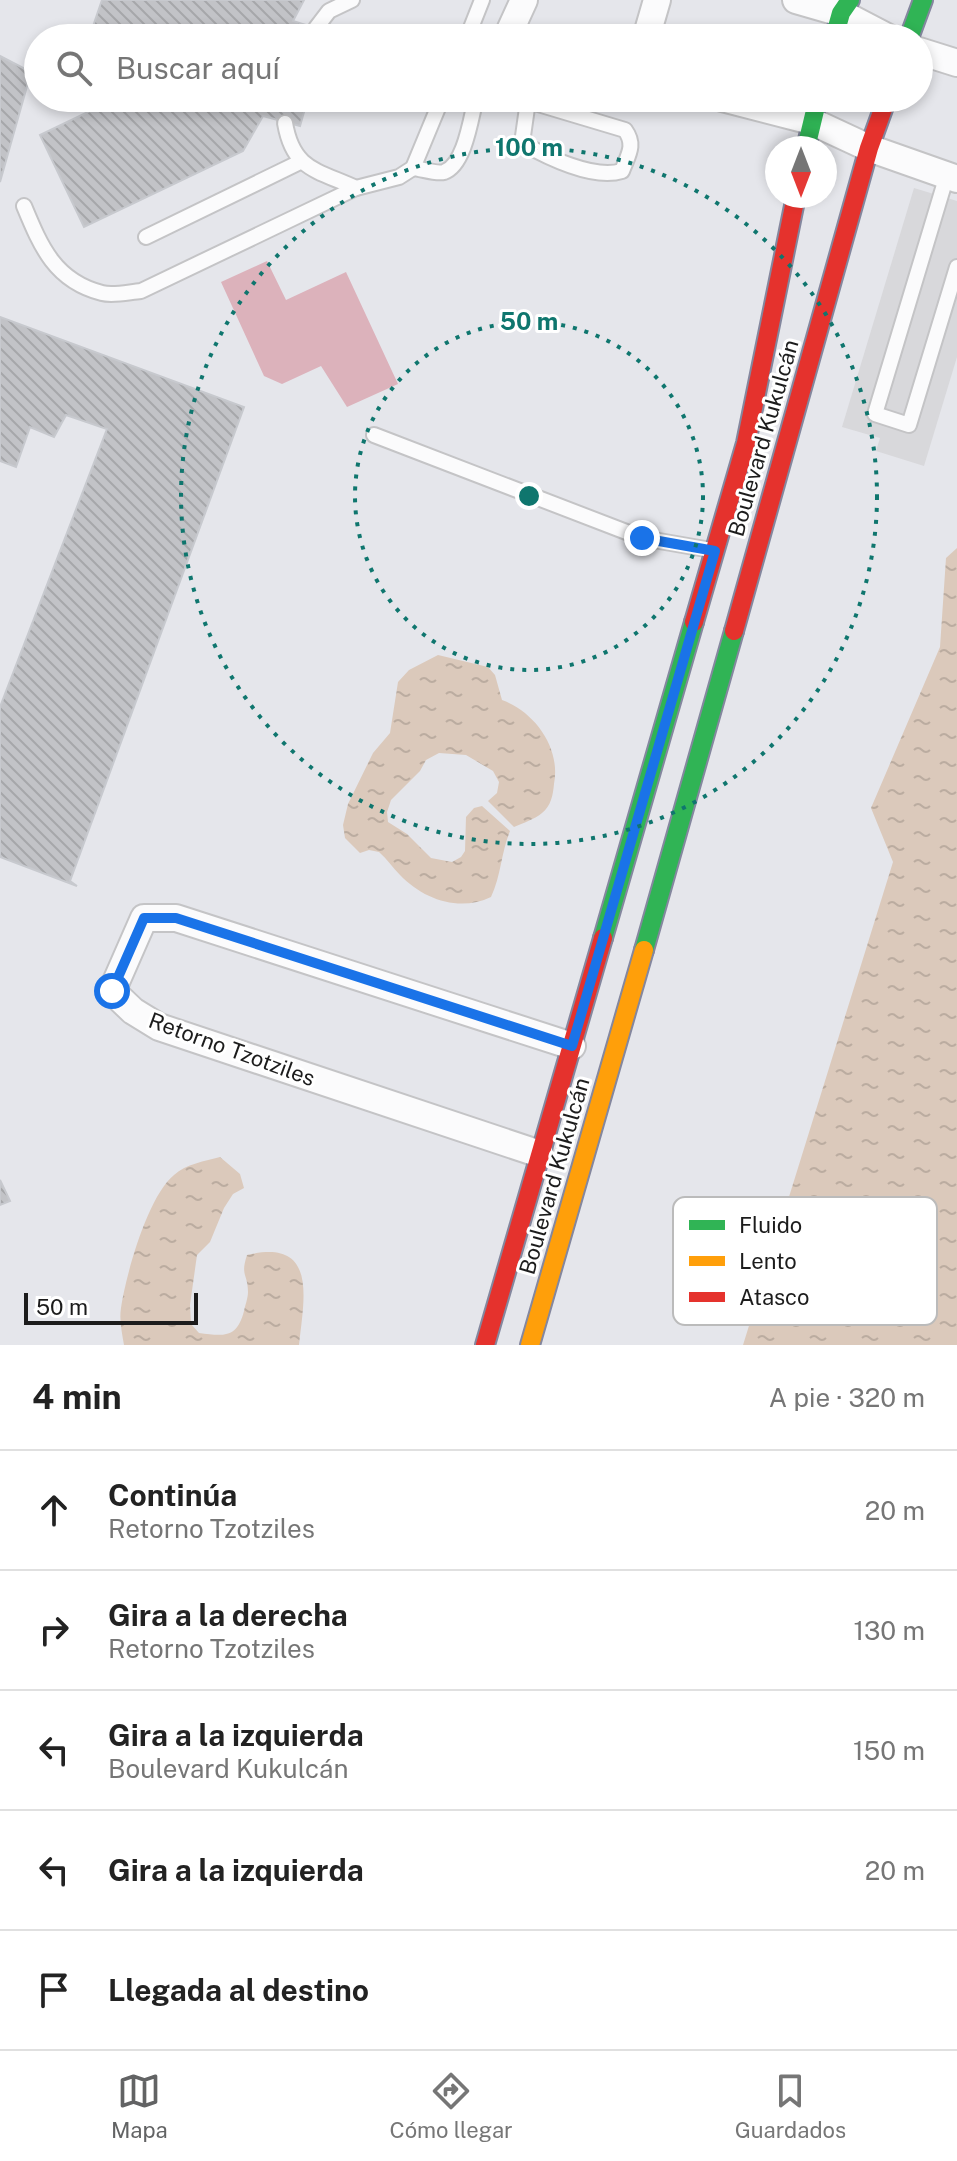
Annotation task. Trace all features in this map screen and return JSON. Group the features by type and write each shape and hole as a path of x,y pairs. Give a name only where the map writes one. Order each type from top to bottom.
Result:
{"main road":[{"path":"914,24 923,0"},
{"path":"809,136 814,112"},
{"name":"Boulevard Kukulcán","path":"530,1345 675,845 869,148 882,112"},
{"name":"Boulevard Kukulcán","path":"485,1345 746,443 794,208"}],"street":[{"path":"513,24 524,0"},
{"path":"650,24 657,0"},
{"path":"796,0 842,17"},
{"path":"933,55 957,63"},
{"path":"817,112 869,148 952,177"},
{"name":"Retorno Tzotziles","path":"540,1154 159,1027 133,1011 112,991 144,918 176,918 572,1046"}],"lane":[{"path":"319,24 329,11 352,0"},
{"path":"473,24 482,0"},
{"path":"24,206 42,249 66,277 104,294 141,291 356,188 399,177 413,168 436,112"},
{"path":"413,168 442,173 454,166 462,151 472,112"},
{"path":"526,112 522,143 554,160 611,175 622,171 632,146 625,130 569,112"},
{"path":"285,123 289,141 300,162 356,188"},
{"path":"146,237 300,162"},
{"path":"952,177 875,414 909,425 957,267"},
{"path":"374,435 642,538 715,551"}],"shaded area":[{"path":"914,188 957,201 957,357 924,466 876,451 880,438 842,427"},
{"path":"267,261 286,300 346,272 398,384 347,407 321,366 282,384 264,376 221,282"}],"water":[{"path":"957,548 957,1345 743,1345 749,1325 937,1325 937,1197 789,1197 893,862 871,808 940,647 946,558"},
{"path":"438,655 488,667 495,675 502,700 525,713 543,733 555,771 548,807 536,817 514,827 488,801 497,793 499,782 493,771 466,755 439,753 426,760 420,771 391,800 388,822 407,834 431,858 452,862 461,857 465,851 466,817 474,808 482,806 510,831 491,897 467,903 443,901 420,891 379,852 369,850 360,853 345,838 343,825 348,804 373,753 390,733 398,682 409,670"},
{"path":"220,1157 240,1174 244,1188 233,1194 210,1242 197,1255 190,1305 191,1324 199,1333 222,1335 233,1331 241,1320 248,1297 244,1271 247,1255 270,1252 286,1255 296,1264 302,1276 303,1309 299,1345 124,1345 120,1317 124,1293 133,1257 155,1200 164,1185 179,1171"}],"building":[{"path":"102,0 304,0 293,21 303,24 94,24"},
{"path":"0,56 24,68 24,97 0,182"},
{"path":"88,112 304,112 300,126 263,116 243,151 84,227 40,135"},
{"path":"0,317 244,407 70,881 77,886 0,857 0,707 107,429 66,415 54,437 30,427 16,467 0,461"},
{"path":"0,1180 10,1201 0,1205"}],"traffic: fast":[{"path":"838,24 850,0"},
{"path":"914,24 923,0"},
{"path":"809,136 815,112"},
{"path":"603,938 694,622"},
{"path":"644,950 734,631"}],"traffic: slow":[{"path":"530,1345 644,950"}],"traffic: jam":[{"path":"734,631 869,148 882,112"},
{"path":"694,622 746,443 794,208"},
{"path":"485,1345 603,938"}],"route":[{"path":"112,991 144,918 176,918 572,1046 715,551 642,538"}]}
